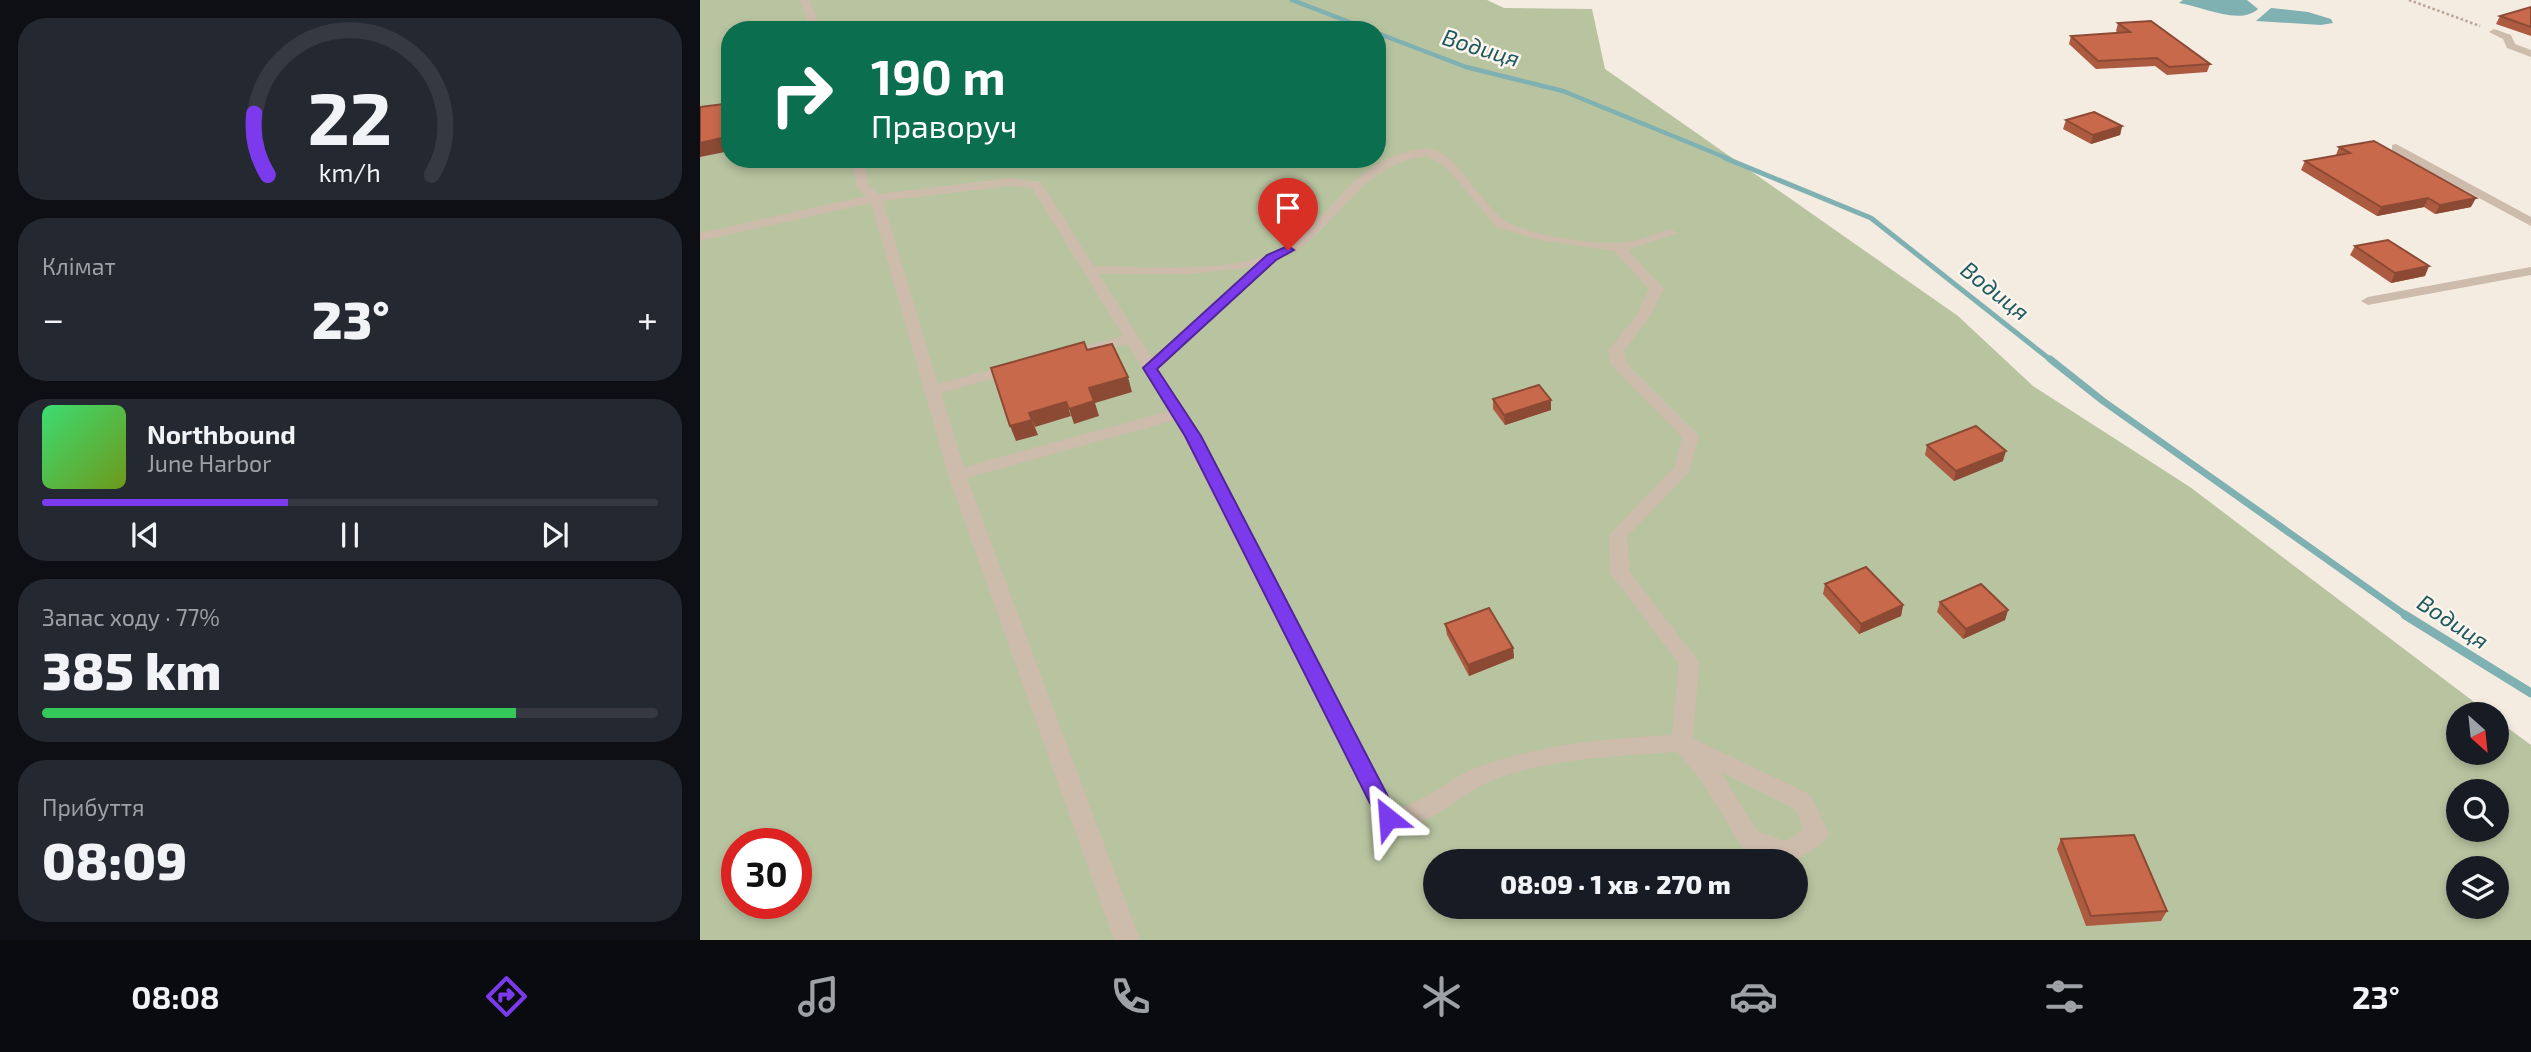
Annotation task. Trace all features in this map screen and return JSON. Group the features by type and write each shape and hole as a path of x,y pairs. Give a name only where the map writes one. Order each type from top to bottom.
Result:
{"street":[{"path":"805,0 813,21"},
{"path":"2494,32 2507,37 2511,47 2531,54"},
{"path":"2396,148 2531,222"},
{"path":"1386,164 1407,154 1426,152 1441,156 1502,226 1546,237 1619,248 1671,233"},
{"path":"859,168 863,187 876,198 957,475 1127,940"},
{"path":"1150,368 1272,257 1308,236 1364,175 1378,168"},
{"path":"700,237 876,198 1010,182 1035,185 1179,414 1388,818 1414,814 1462,784 1517,765 1626,746 1682,743 1803,802 1817,833 1789,853 1750,840 1709,773 1682,743 1689,662 1620,573 1618,536 1682,468 1691,436 1619,365 1616,351 1644,315 1657,289 1619,248"},
{"path":"1087,270 1237,267 1272,257"},
{"path":"2368,301 2531,271"},
{"path":"931,391 1131,338"},
{"path":"957,475 1179,414"}],"path":[{"path":"2409,0 2494,32"}],"green space":[{"path":"700,0 1487,0 1504,8 1592,9 1605,69 1958,316 2033,386 2190,487 2474,702 2446,702 2446,765 2510,765 2510,730 2531,745 2531,940 700,940"}],"water":[{"path":"2183,0 2247,0 2258,9 2241,16 2220,14 2179,3"},
{"path":"2271,8 2308,12 2331,19 2333,23 2321,25 2256,21"}],"building":[{"path":"2531,7 2531,27 2500,16"},
{"path":"2151,21 2210,64 2169,67 2157,58 2098,61 2071,36 2130,32 2118,23"},
{"path":"721,104 721,138 700,143 700,107"},
{"path":"2094,112 2122,126 2093,135 2066,120"},
{"path":"2374,141 2476,198 2440,205 2428,198 2381,207 2305,161 2350,153 2339,147"},
{"path":"2388,240 2429,266 2395,273 2355,246"},
{"path":"1084,342 1087,350 1112,344 1128,377 1089,388 1094,401 1069,409 1066,402 1029,413 1032,420 1010,426 991,368"},
{"path":"1539,385 1551,400 1504,415 1493,399"},
{"path":"1976,426 2006,451 1956,471 1927,445"},
{"path":"1866,567 1903,605 1861,624 1825,584"},
{"path":"1981,584 2008,610 1966,629 1940,602"},
{"path":"1489,608 1513,648 1468,665 1445,624"},
{"path":"2134,835 2167,911 2091,916 2061,839"}],"waterway":[{"name":"Водиця","path":"1292,0 1347,21"},
{"name":"Водиця","path":"1386,36 1466,67 1563,91 1729,159"},
{"name":"Водиця","path":"1725,158 1871,218 2052,361"},
{"name":"Водиця","path":"2050,359 2103,401 2407,616"},
{"name":"Водиця","path":"2405,615 2531,693"}],"route":[{"path":"1288,250 1272,257 1150,368 1193,436 1388,818"}]}
